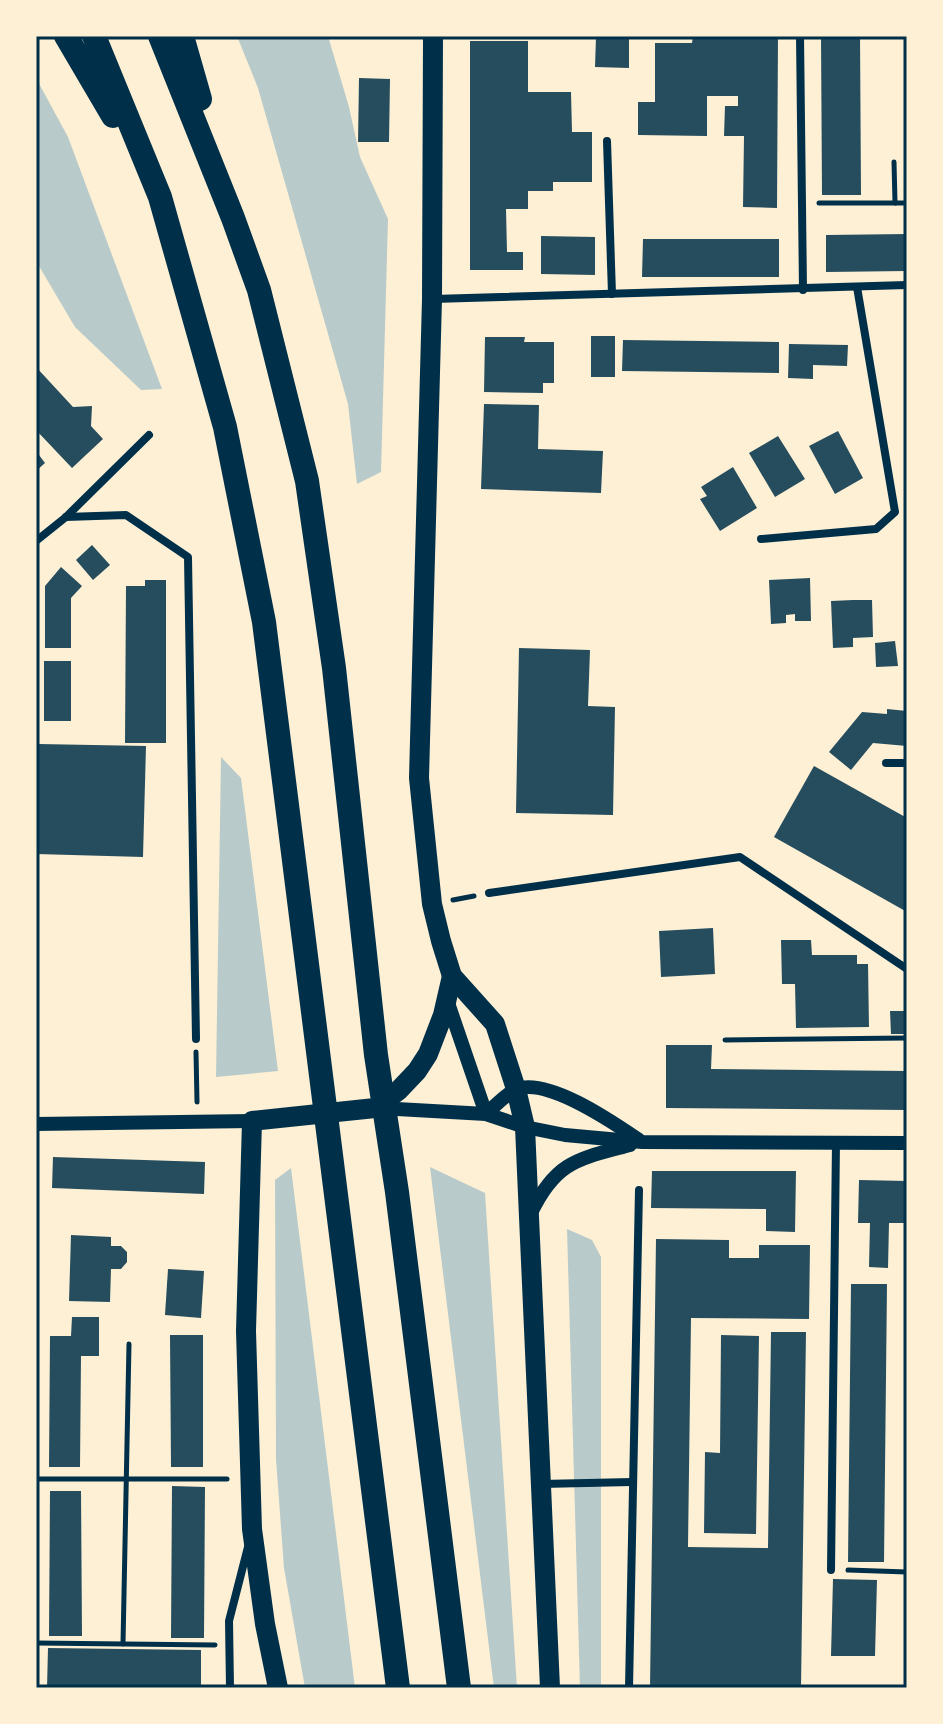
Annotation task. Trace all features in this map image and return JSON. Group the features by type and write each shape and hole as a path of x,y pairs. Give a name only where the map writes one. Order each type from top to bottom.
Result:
{"highway":[{"path":"66,36 160,197"},
{"path":"94,36 160,197 225,427 264,622 398,1688"},
{"path":"160,36 259,290 307,481 334,668 376,1055 397,1192 459,1688"},
{"path":"182,36 233,218"}],"main road":[{"path":"433,36 432,299 419,778 432,904 452,976 495,1024 525,1127 550,1688"},
{"path":"278,1688 265,1624 252,1529 246,1331 252,1121 375,1108 398,1091 428,1054 452,976"}],"street":[{"path":"800,36 803,290"},
{"path":"607,141 612,294"},
{"path":"432,299 907,285"},
{"path":"761,539 876,529 895,512 857,287"},
{"path":"36,541 66,517 149,435"},
{"path":"66,517 126,515 188,557 196,1039"},
{"path":"886,763 907,763"},
{"path":"489,893 740,857 907,969"},
{"path":"447,1000 486,1114"},
{"path":"486,1114 516,1089 536,1088 585,1104 642,1142"},
{"path":"375,1108 486,1114 525,1127 565,1135 642,1142 907,1143"},
{"path":"36,1124 252,1121"},
{"path":"529,1218 543,1188 569,1165 582,1158 642,1142"},
{"path":"831,1570 836,1142"},
{"path":"629,1688 639,1190"},
{"path":"540,1484 632,1482"},
{"path":"230,1688 229,1621 252,1529"}],"path":[{"path":"894,162 895,203"},
{"path":"802,203 907,203"},
{"path":"432,904 489,893"},
{"path":"725,1040 907,1038"},
{"path":"196,1039 197,1122"},
{"path":"123,1644 129,1344"},
{"path":"36,1479 252,1479"},
{"path":"831,1570 907,1572"},
{"path":"36,1643 229,1645"}],"shaded area":[{"path":"237,36 328,36 360,157 388,219 381,472 357,484 348,404 258,88"},
{"path":"36,78 68,137 162,389 141,390 75,327 36,261"},
{"path":"221,757 241,778 278,1071 216,1077"},
{"path":"430,1167 485,1193 517,1688 494,1688"},
{"path":"291,1168 355,1688 305,1688 284,1568 276,1459 275,1180"},
{"path":"567,1229 592,1240 601,1257 601,1688 580,1688"}],"building":[{"path":"693,36 778,36 777,208 743,207 744,136 724,136 725,106 738,106 738,96 707,96 707,136 638,135 638,102 655,102 655,43 692,43"},
{"path":"821,36 860,36 861,195 822,195"},
{"path":"596,37 629,38 629,68 595,67"},
{"path":"470,41 528,41 528,92 571,92 572,132 592,132 592,182 553,182 553,191 528,191 528,209 506,209 507,252 523,252 523,270 470,270"},
{"path":"359,78 390,79 389,142 358,142"},
{"path":"907,234 907,271 826,272 826,235"},
{"path":"541,236 595,237 595,275 541,274"},
{"path":"643,239 779,239 779,277 642,277"},
{"path":"591,336 615,336 615,377 591,377"},
{"path":"485,337 525,337 524,342 554,342 554,383 543,383 543,393 484,392"},
{"path":"623,340 779,342 779,373 622,371"},
{"path":"789,344 848,345 847,366 813,365 813,379 788,378"},
{"path":"36,367 73,407 92,406 91,426 103,439 72,468 36,430"},
{"path":"484,404 539,405 538,449 603,451 601,493 481,489"},
{"path":"838,431 863,478 835,494 809,446"},
{"path":"778,436 805,479 775,497 749,453"},
{"path":"36,451 45,463 36,471"},
{"path":"733,467 757,508 720,531 700,499 707,496 701,487"},
{"path":"92,545 110,565 93,580 76,560"},
{"path":"61,567 82,586 71,598 71,648 45,648 45,586"},
{"path":"810,578 811,621 795,621 795,614 786,615 786,623 771,624 769,580"},
{"path":"145,580 166,580 166,743 125,743 126,586 145,586"},
{"path":"872,600 873,637 853,638 853,647 833,648 831,601"},
{"path":"895,641 898,666 876,667 875,643"},
{"path":"519,648 590,650 588,706 615,707 613,815 516,813"},
{"path":"44,661 71,661 71,721 44,721"},
{"path":"887,709 907,711 907,746 873,743 851,770 829,752 862,712 887,714"},
{"path":"39,744 146,746 143,857 36,854"},
{"path":"814,766 907,818 907,912 774,837"},
{"path":"713,928 715,974 661,977 659,931"},
{"path":"781,940 811,940 812,955 857,955 857,964 868,964 869,1027 796,1028 795,984 782,984"},
{"path":"890,1011 907,1011 907,1034 891,1034"},
{"path":"666,1045 712,1045 711,1069 907,1071 907,1110 666,1108"},
{"path":"53,1157 205,1162 204,1194 52,1188"},
{"path":"652,1171 796,1171 795,1232 766,1231 766,1209 651,1208"},
{"path":"859,1180 907,1181 907,1223 889,1223 888,1268 869,1267 870,1223 858,1223"},
{"path":"71,1235 111,1237 111,1246 121,1246 127,1252 127,1262 121,1269 111,1269 110,1302 69,1301"},
{"path":"656,1239 729,1240 729,1258 759,1258 759,1245 810,1245 809,1319 691,1318 688,1547 768,1548 771,1332 806,1332 801,1688 650,1688"},
{"path":"168,1269 204,1271 201,1318 165,1315"},
{"path":"851,1284 887,1284 884,1562 848,1562"},
{"path":"72,1317 99,1317 99,1356 81,1356 80,1467 49,1467 50,1336 71,1336"},
{"path":"170,1335 203,1335 203,1467 171,1467"},
{"path":"721,1335 759,1336 756,1534 704,1533 705,1452 720,1453"},
{"path":"172,1486 205,1487 204,1638 171,1638"},
{"path":"50,1491 81,1491 82,1636 49,1636"},
{"path":"833,1579 877,1580 875,1656 831,1656"},
{"path":"48,1648 201,1650 201,1688 47,1688"}]}
